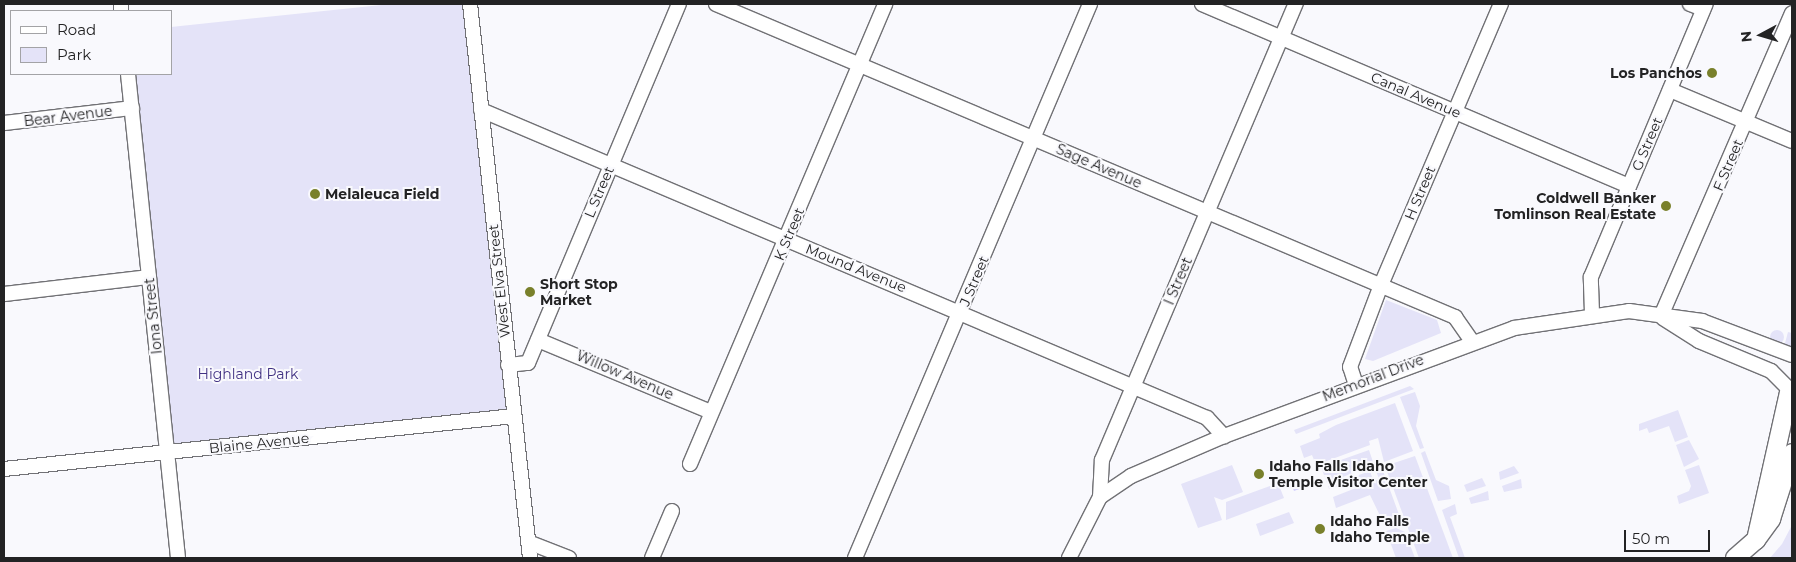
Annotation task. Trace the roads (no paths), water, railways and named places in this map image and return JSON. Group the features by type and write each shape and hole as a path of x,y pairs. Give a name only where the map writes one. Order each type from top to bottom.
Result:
{"main road":[{"path":"1756,540 1791,391"},
{"path":"1735,558 1756,540 1780,499 1792,453"}],"street":[{"name":"L Street","path":"508,365 528,363 679,4"},
{"name":"Sage Avenue","path":"716,4 1455,317 1471,340"},
{"name":"K Street","path":"690,464 787,240 885,4"},
{"name":"J Street","path":"855,558 962,310 1090,4"},
{"name":"Canal Avenue","path":"1202,4 1629,186"},
{"name":"I Street","path":"1069,558 1100,497 1102,460 1296,4"},
{"name":"H Street","path":"1356,385 1350,367 1381,285 1501,4"},
{"path":"1690,4 1705,6"},
{"name":"G Street","path":"1592,313 1591,278 1705,6"},
{"name":"West Elva Street","path":"472,7 481,110 530,558"},
{"name":"F Street","path":"1661,316 1792,13"},
{"name":"Iona Street","path":"128,75 178,558"},
{"path":"1670,90 1792,141"},
{"name":"Bear Avenue","path":"4,123 132,108"},
{"name":"Mound Avenue","path":"481,110 787,240 962,310 1206,418 1224,436"},
{"path":"4,294 149,277"},
{"name":"Memorial Drive","path":"1100,497 1131,476 1224,436 1471,340 1592,313 1629,311 1702,321 1792,355"},
{"name":"Memorial Drive","path":"1661,316 1699,341 1771,371 1791,391"},
{"name":"Willow Avenue","path":"538,340 711,412"},
{"name":"Blaine Avenue","path":"4,469 514,416"},
{"path":"652,558 672,511"},
{"path":"528,542 569,558"}],"water":[{"path":"1313,477 1313,484 1294,491 1292,486"}],"place":[{"name":"Los Panchos","path":"1712,73"},
{"name":"Melaleuca Field","path":"315,194"},
{"name":"Coldwell Banker Tomlinson Real Estate","path":"1666,206"},
{"name":"Short Stop Market","path":"530,292"},
{"name":"Idaho Falls Idaho Temple Visitor Center","path":"1259,474"},
{"name":"Idaho Falls Idaho Temple","path":"1320,529"}],"park label":[{"name":"Highland Park","path":"248,374"}]}
